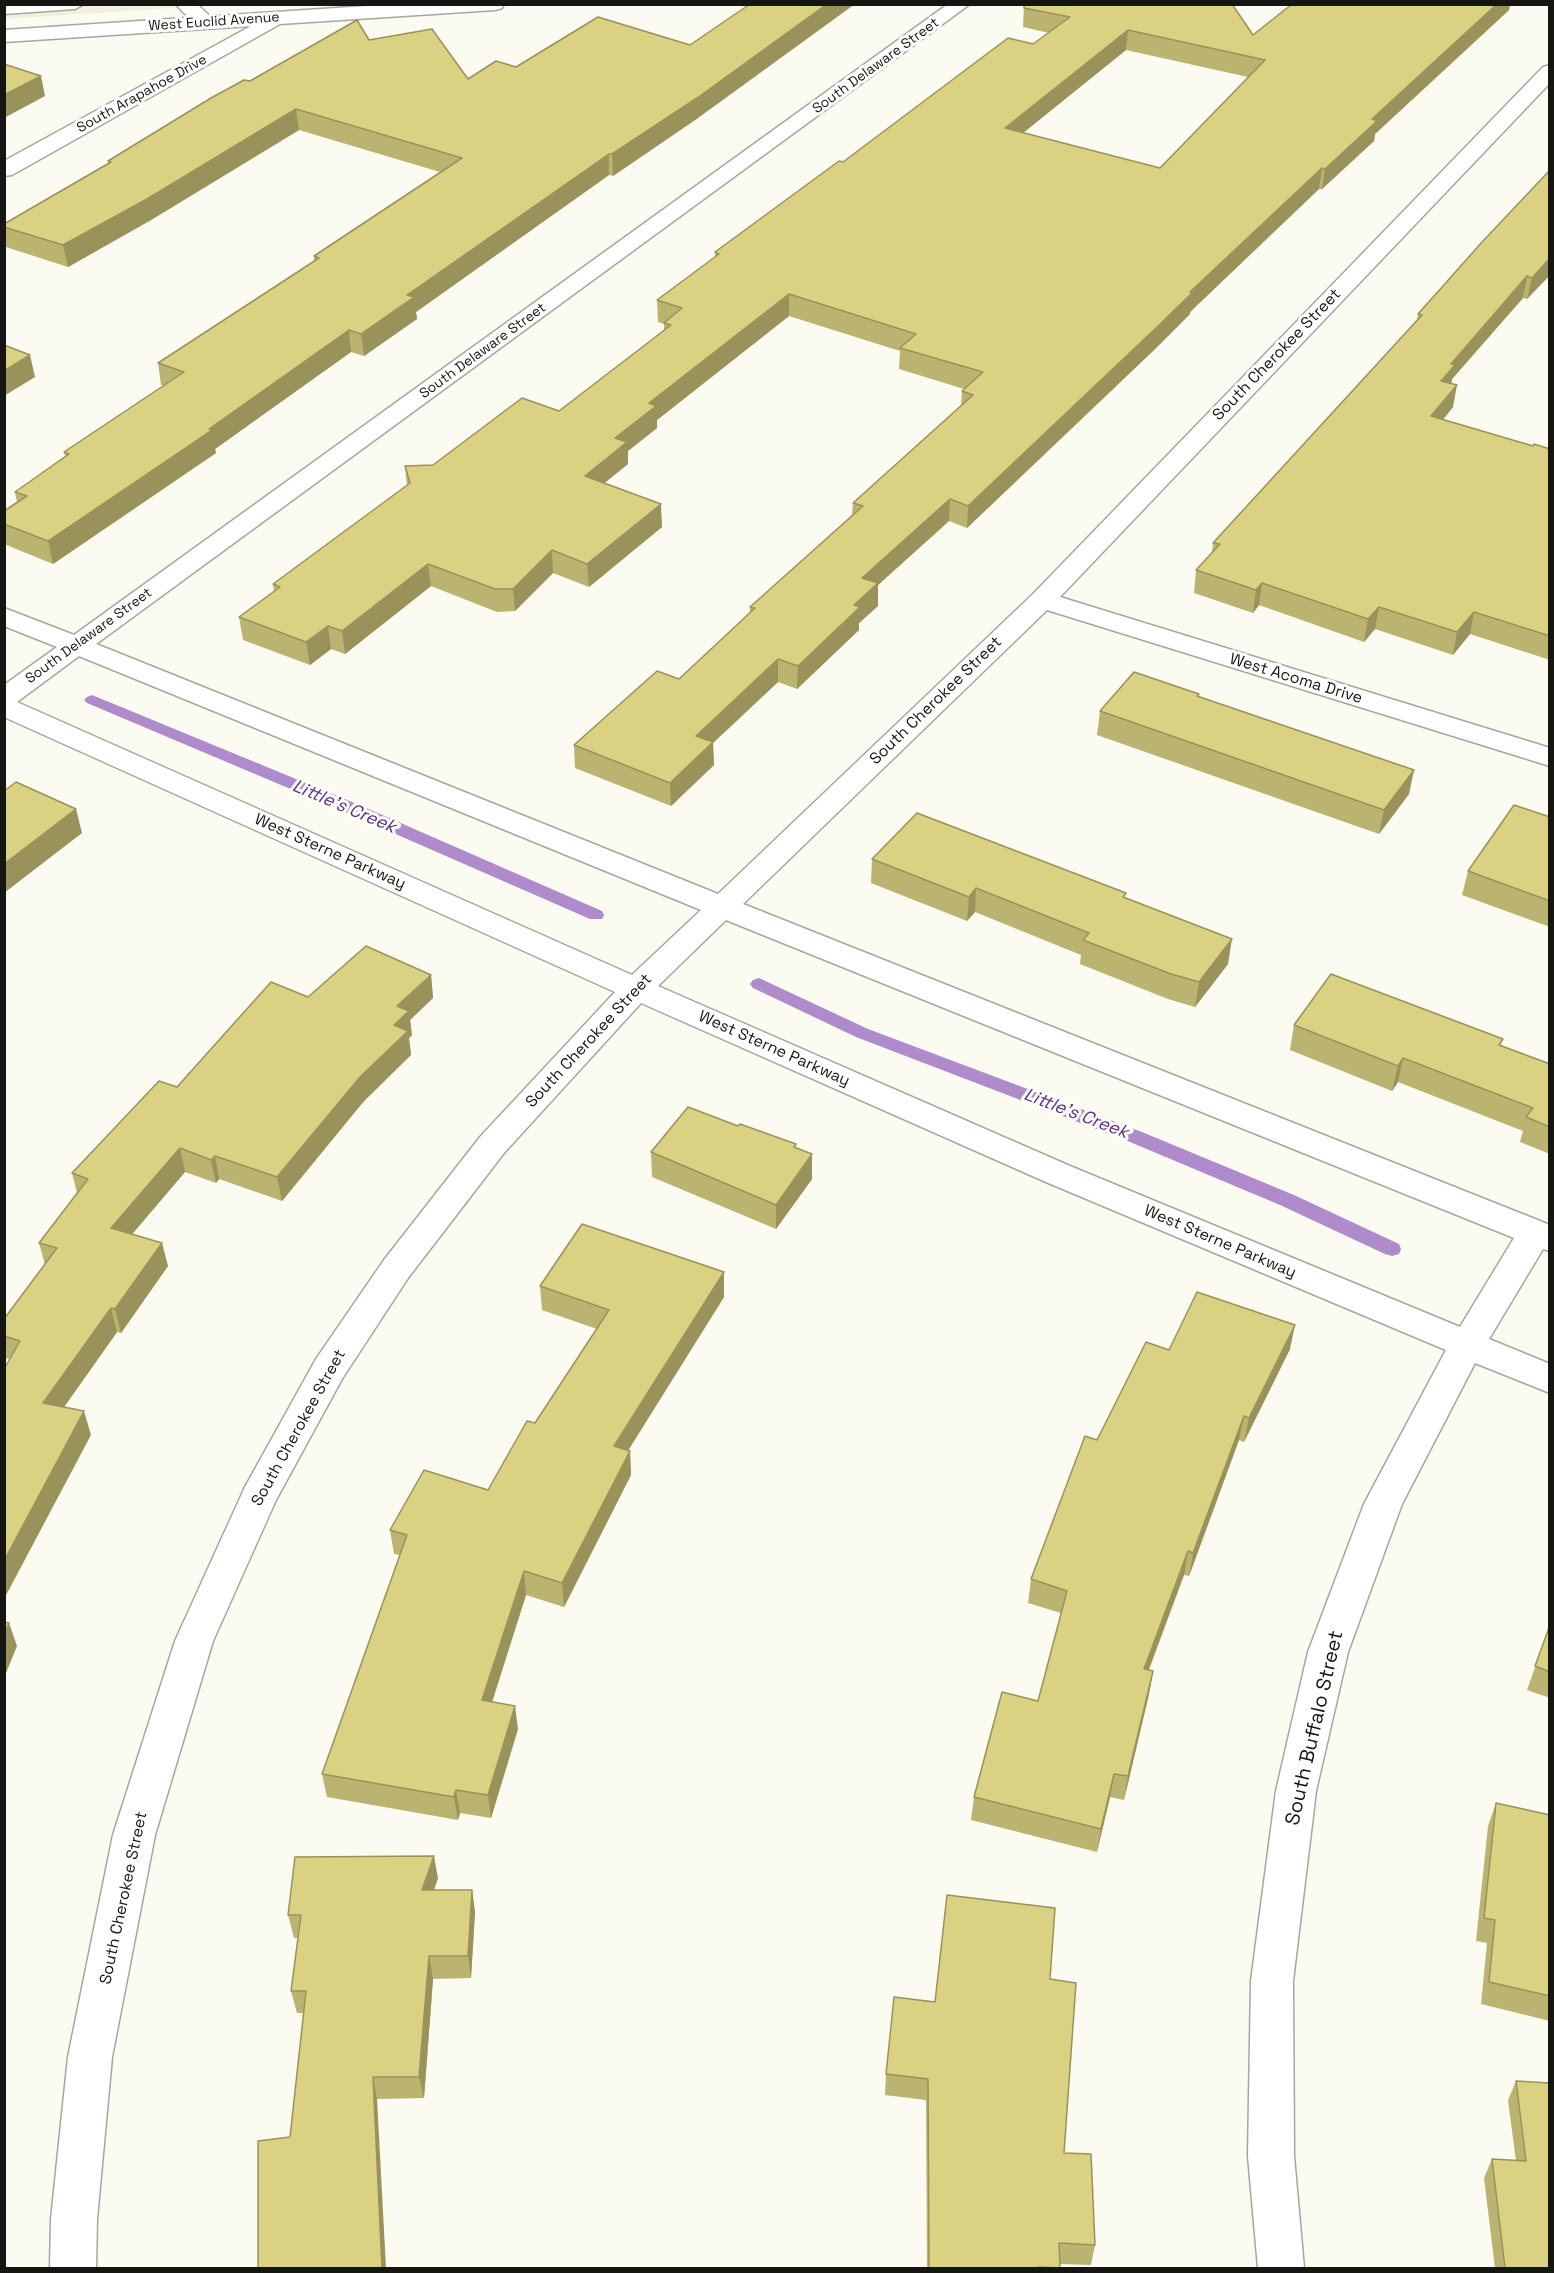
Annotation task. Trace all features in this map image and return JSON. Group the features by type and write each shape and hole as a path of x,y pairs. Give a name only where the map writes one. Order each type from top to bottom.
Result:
{"street":[{"name":"West Euclid Avenue","path":"4,36 495,4"},
{"name":"South Delaware Street","path":"4,698 961,4"},
{"name":"South Arapahoe Drive","path":"4,170 280,18"},
{"name":"South Cherokee Street","path":"73,2268 74,2219 90,2057 134,1835 194,1641 258,1498 329,1369 389,1278 492,1145 636,989 1042,600 1550,71"},
{"name":"West Acoma Drive","path":"1042,600 1550,758"},
{"path":"4,616 1137,1075 1542,1236"},
{"name":"West Sterne Parkway","path":"4,706 636,989 1059,1174 1550,1379"},
{"name":"South Buffalo Street","path":"1281,2268 1271,2156 1272,1981 1296,1791 1328,1652 1383,1504 1449,1376 1542,1236"}],"lane":[{"path":"4,9 75,4"},
{"path":"185,4 208,23"}],"shaded area":[{"path":"5,5 220,5 5,19"}],"building":[{"path":"750,4 827,4 697,98 609,154 407,295 414,297 361,334 349,330 209,429 212,430 48,541 4,524 4,511 27,496 15,492 69,454 64,452 184,372 158,363 319,258 314,256 462,158 296,109 147,199 63,245 4,227 4,224 111,162 108,161 211,98 244,80 250,81 357,20 369,40 432,29 468,79 496,61 516,67 598,17 690,45"},
{"path":"1024,4 1232,4 1253,35 1292,4 1497,4 1372,119 1377,121 1325,169 1322,168 1190,292 1192,293 1156,328 968,506 950,499 862,578 878,583 854,605 860,607 798,666 778,659 696,736 713,742 670,783 574,745 657,671 679,679 755,608 750,607 863,506 853,503 973,395 962,391 983,372 900,348 916,334 789,294 649,403 656,406 615,438 627,442 585,476 661,504 587,564 552,550 513,589 495,589 428,564 342,631 328,626 306,642 239,617 280,587 273,584 410,483 405,466 433,465 522,398 559,411 671,325 664,323 682,308 657,300 719,254 715,252 839,161 843,162 1008,38 1033,44 1070,17 1024,8","holes":["1128,30 1265,60 1160,168 1005,128"]},
{"path":"4,64 41,76 4,95"},
{"path":"1550,170 1550,258 1532,278 1527,276 1451,364 1455,365 1441,381 1457,385 1431,416 1550,449 1550,636 1474,612 1457,632 1379,607 1368,619 1262,583 1256,590 1196,570 1220,544 1213,543 1422,315 1418,314"},
{"path":"4,345 30,355 4,371"},
{"path":"1134,672 1199,694 1197,696 1414,770 1384,810 1100,711"},
{"path":"16,782 76,809 4,864 4,791"},
{"path":"1514,805 1550,817 1550,901 1468,871"},
{"path":"917,813 1126,893 1123,897 1232,939 1199,982 1171,974 1083,940 1089,933 976,888 969,897 872,859"},
{"path":"366,946 431,975 397,1006 409,1011 394,1025 408,1031 360,1077 277,1177 215,1156 211,1160 180,1148 111,1228 162,1243 115,1309 111,1308 43,1403 84,1411 4,1561 4,1369 20,1341 4,1336 4,1319 57,1248 39,1243 88,1179 72,1173 159,1081 177,1087 271,982 308,997"},
{"path":"1331,974 1503,1039 1499,1045 1550,1064 1550,1127 1526,1117 1533,1108 1403,1058 1398,1066 1294,1025"},
{"path":"688,1107 796,1144 794,1147 812,1154 776,1205 651,1152"},
{"path":"582,1224 724,1272 614,1446 630,1451 562,1583 524,1571 482,1700 515,1706 488,1795 456,1790 454,1797 322,1774 407,1535 390,1530 424,1470 488,1490 527,1421 535,1423 609,1310 540,1286"},
{"path":"1197,1292 1295,1325 1249,1418 1244,1416 1193,1553 1188,1551 1144,1669 1153,1671 1128,1776 1114,1774 1101,1829 974,1797 1002,1692 1038,1701 1067,1591 1031,1579 1085,1436 1097,1440 1146,1342 1169,1350"},
{"path":"4,1622 9,1623 4,1635"},
{"path":"1550,1625 1550,1672 1535,1666"},
{"path":"1496,1803 1550,1815 1550,1996 1489,1982 1495,1920 1484,1918"},
{"path":"434,1856 422,1890 472,1890 468,1956 429,1956 419,2077 373,2077 382,2268 258,2268 258,2141 290,2137 306,1991 291,1991 301,1915 288,1915 295,1857"},
{"path":"947,1895 1055,1908 1050,1979 1076,1983 1064,2153 1091,2154 1095,2245 1059,2243 1060,2268 929,2268 928,2079 886,2074 894,1997 935,2002"},
{"path":"1516,2081 1550,2083 1550,2268 1505,2268 1492,2159 1526,2161"}],"waterway":[{"name":"Little's Creek","path":"92,700 358,811 596,915"},
{"name":"Little's Creek","path":"759,984 862,1033 1136,1137 1287,1200 1392,1249"}]}
